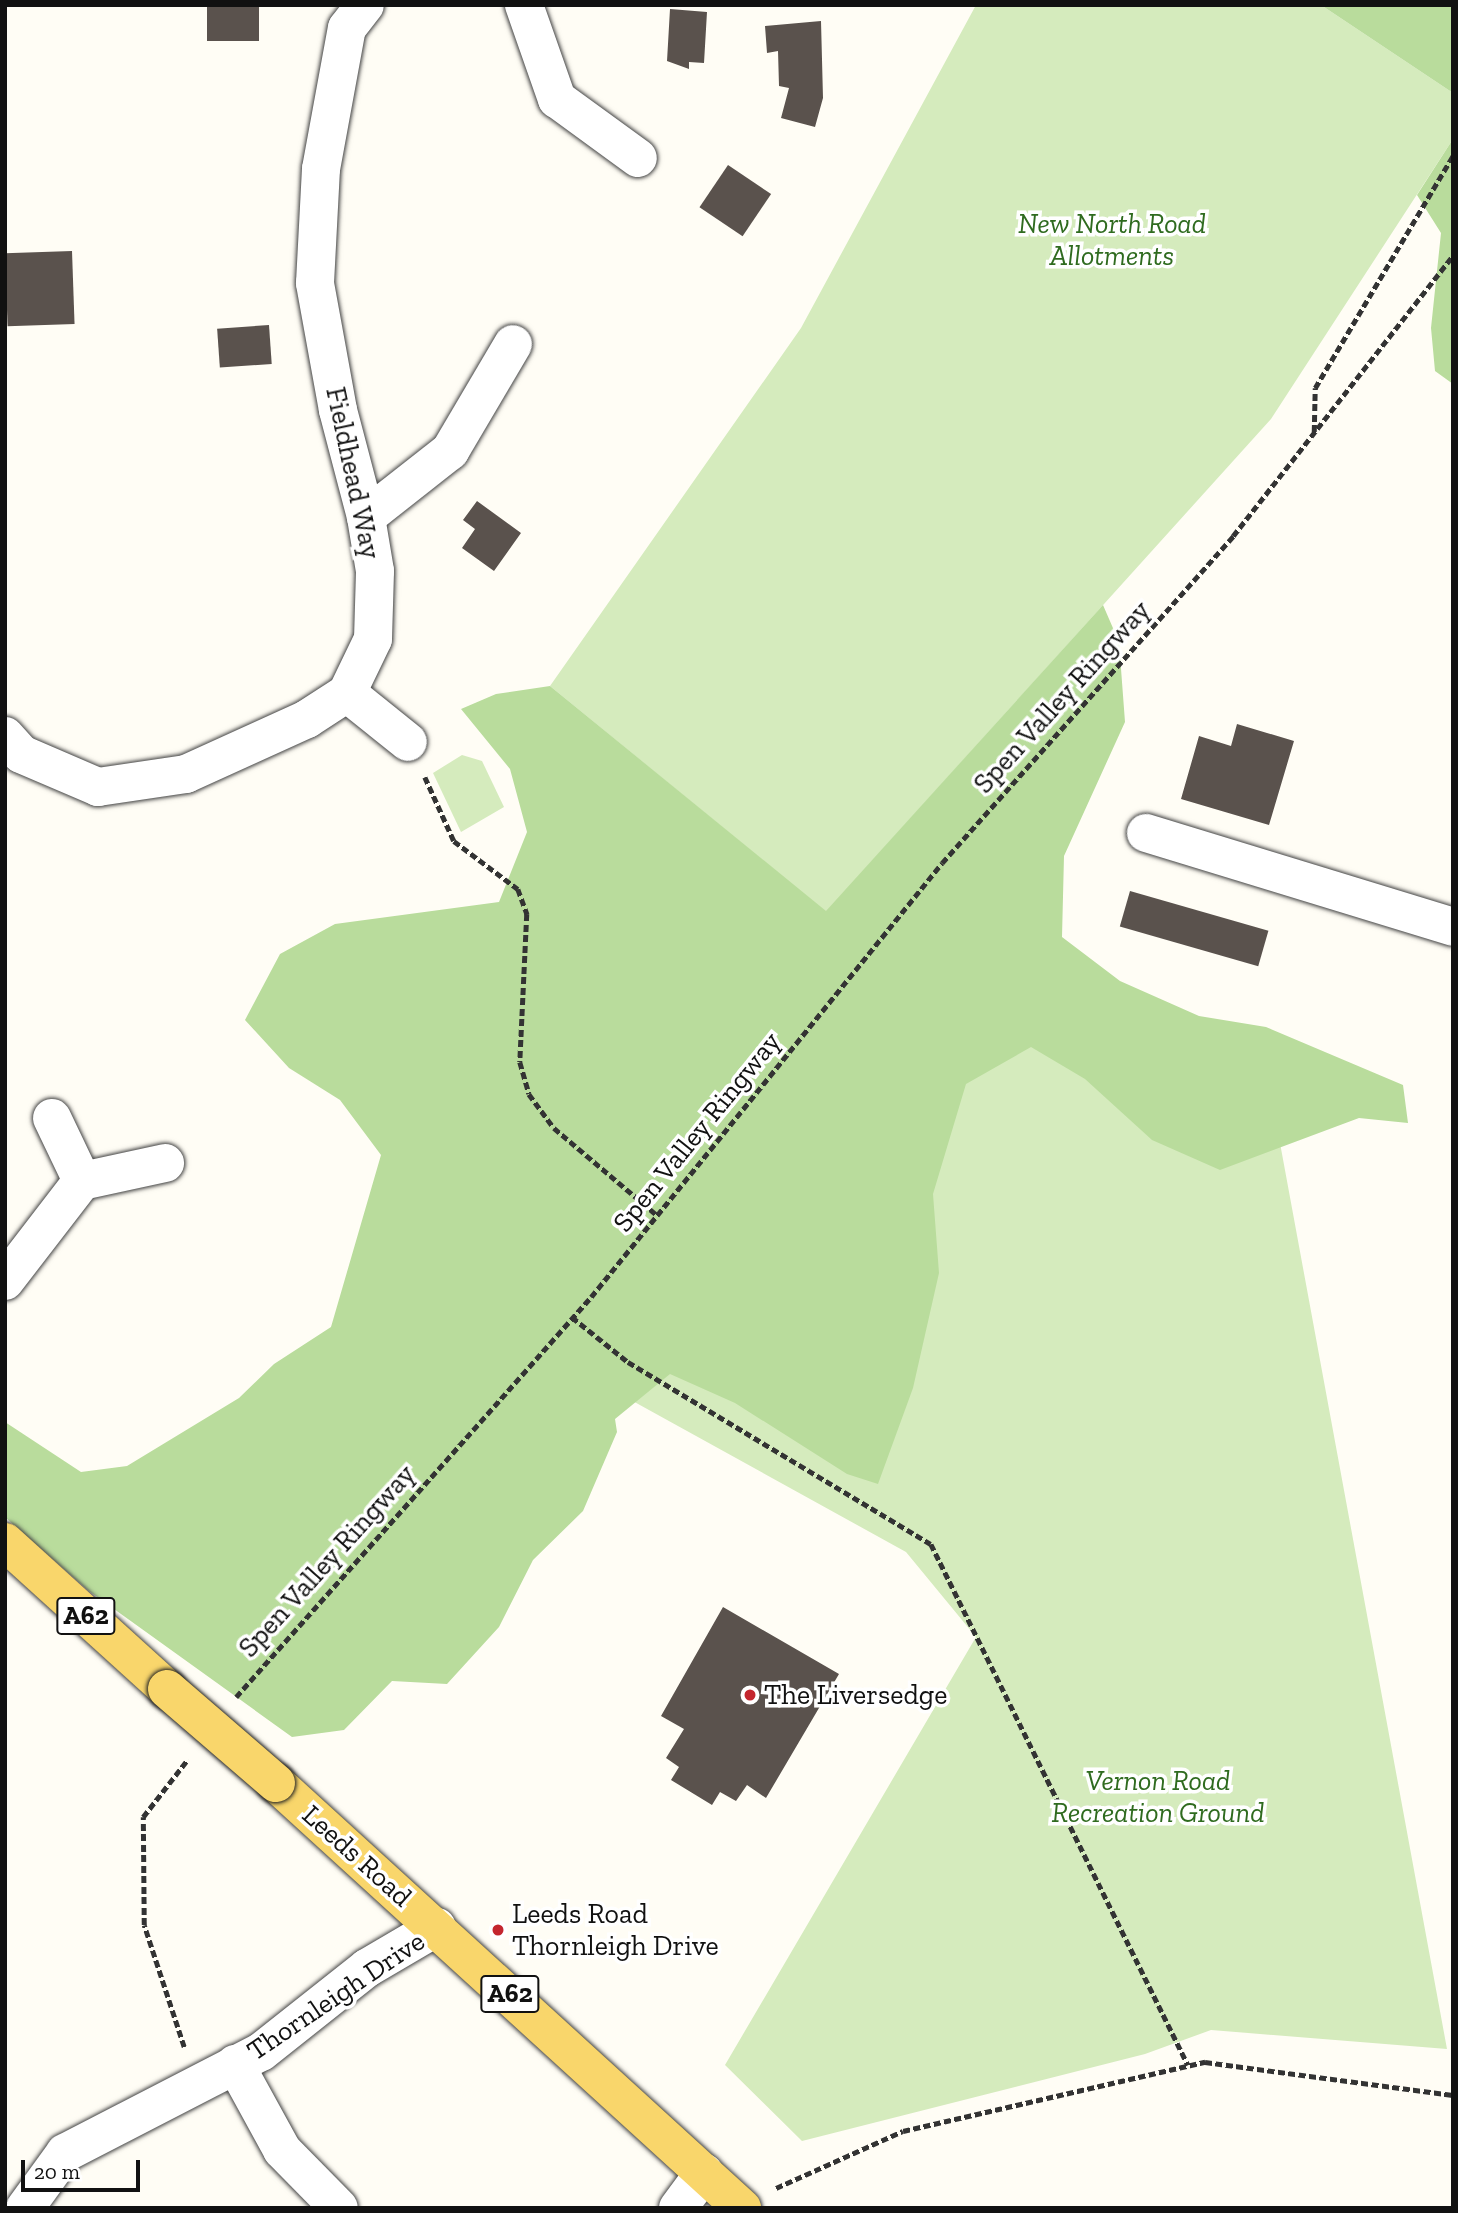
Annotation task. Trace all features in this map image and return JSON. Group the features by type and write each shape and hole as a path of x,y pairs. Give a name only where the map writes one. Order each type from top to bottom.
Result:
{"main road":[{"name":"Leeds Road","path":"5,1542 437,1927 704,2173 753,2201"}],"street":[{"name":"Fieldhead Way","path":"5,736 21,754 98,787 186,774 307,719 346,693 373,639 375,571 366,517 338,410 316,283 324,156 347,28 365,5"},
{"path":"524,5 557,99 638,158"},
{"path":"366,517 450,451 513,344"},
{"path":"346,693 408,742"},
{"path":"1146,832 1453,927"},
{"path":"52,1118 82,1181"},
{"path":"5,1281 82,1181 165,1163"},
{"name":"Thornleigh Drive","path":"25,2208 65,2153 190,2086 261,2052 367,1968 437,1927"},
{"name":"Thornleigh Drive","path":"235,2064 282,2150 339,2208"},
{"path":"678,2208 704,2173"}],"path":[{"path":"1314,432 1315,388 1453,156"},
{"name":"Spen Valley Ringway","path":"227,1709 572,1317 942,863 1233,536 1453,255"},
{"path":"408,742 454,841 518,889 527,914 520,1062 529,1094 554,1128 657,1215"},
{"path":"572,1317 628,1362 931,1545 1188,2066"},
{"path":"190,2086 180,2029 144,1925 143,1817 193,1752"},
{"path":"753,2201 903,2131 1205,2062 1453,2095"}],"green space":[{"name":"New North Road Allotments","path":"976,5 1321,5 1453,93 1453,139 1271,419 826,912 550,686 801,328"},
{"path":"1321,5 1453,5 1453,93"},
{"path":"1453,139 1453,384 1435,371 1431,328 1441,233 1417,195"},
{"path":"1103,605 1119,642 1125,722 1064,856 1062,937 1120,981 1199,1016 1266,1027 1403,1085 1408,1123 1359,1118 1220,1170 1152,1140 1085,1079 1031,1047 966,1084 933,1194 939,1273 913,1388 878,1484 847,1474 735,1403 670,1374 615,1419 617,1432 583,1511 533,1560 499,1627 447,1684 392,1681 344,1730 292,1737 89,1591 5,1517 5,1422 81,1472 127,1466 239,1398 274,1364 331,1327 381,1155 340,1100 289,1068 245,1020 280,954 335,924 499,902 527,832 510,769 461,709 496,694 550,686 826,911"},
{"path":"462,755 482,761 504,807 461,832 433,773"},
{"name":"Vernon Road Recreation Ground","path":"949,935 1280,1143 1447,2049 1211,2030 1145,2054 802,2141 725,2065 976,1637 906,1552 591,1378"}],"building":[{"path":"207,5 259,5 259,41 207,41"},
{"path":"670,9 707,12 704,63 689,62 689,69 667,61"},
{"path":"821,21 823,98 815,127 781,118 789,88 779,86 778,51 767,53 765,26"},
{"path":"728,165 771,194 743,236 699,207"},
{"path":"72,251 75,324 8,326 5,253"},
{"path":"269,325 272,364 220,368 217,329"},
{"path":"477,501 521,533 494,571 462,548 475,529 463,520"},
{"path":"1237,724 1294,741 1269,825 1181,799 1199,736 1231,746"},
{"path":"1130,891 1268,931 1258,966 1120,927"},
{"name":"The Liversedge","path":"723,1607 839,1674 766,1798 747,1785 736,1801 720,1792 712,1805 671,1780 679,1767 666,1758 684,1729 661,1716"}],"place":[{"name":"The Liversedge","path":"750,1695"},
{"name":"Leeds Road Thornleigh Drive","path":"498,1930"}]}
